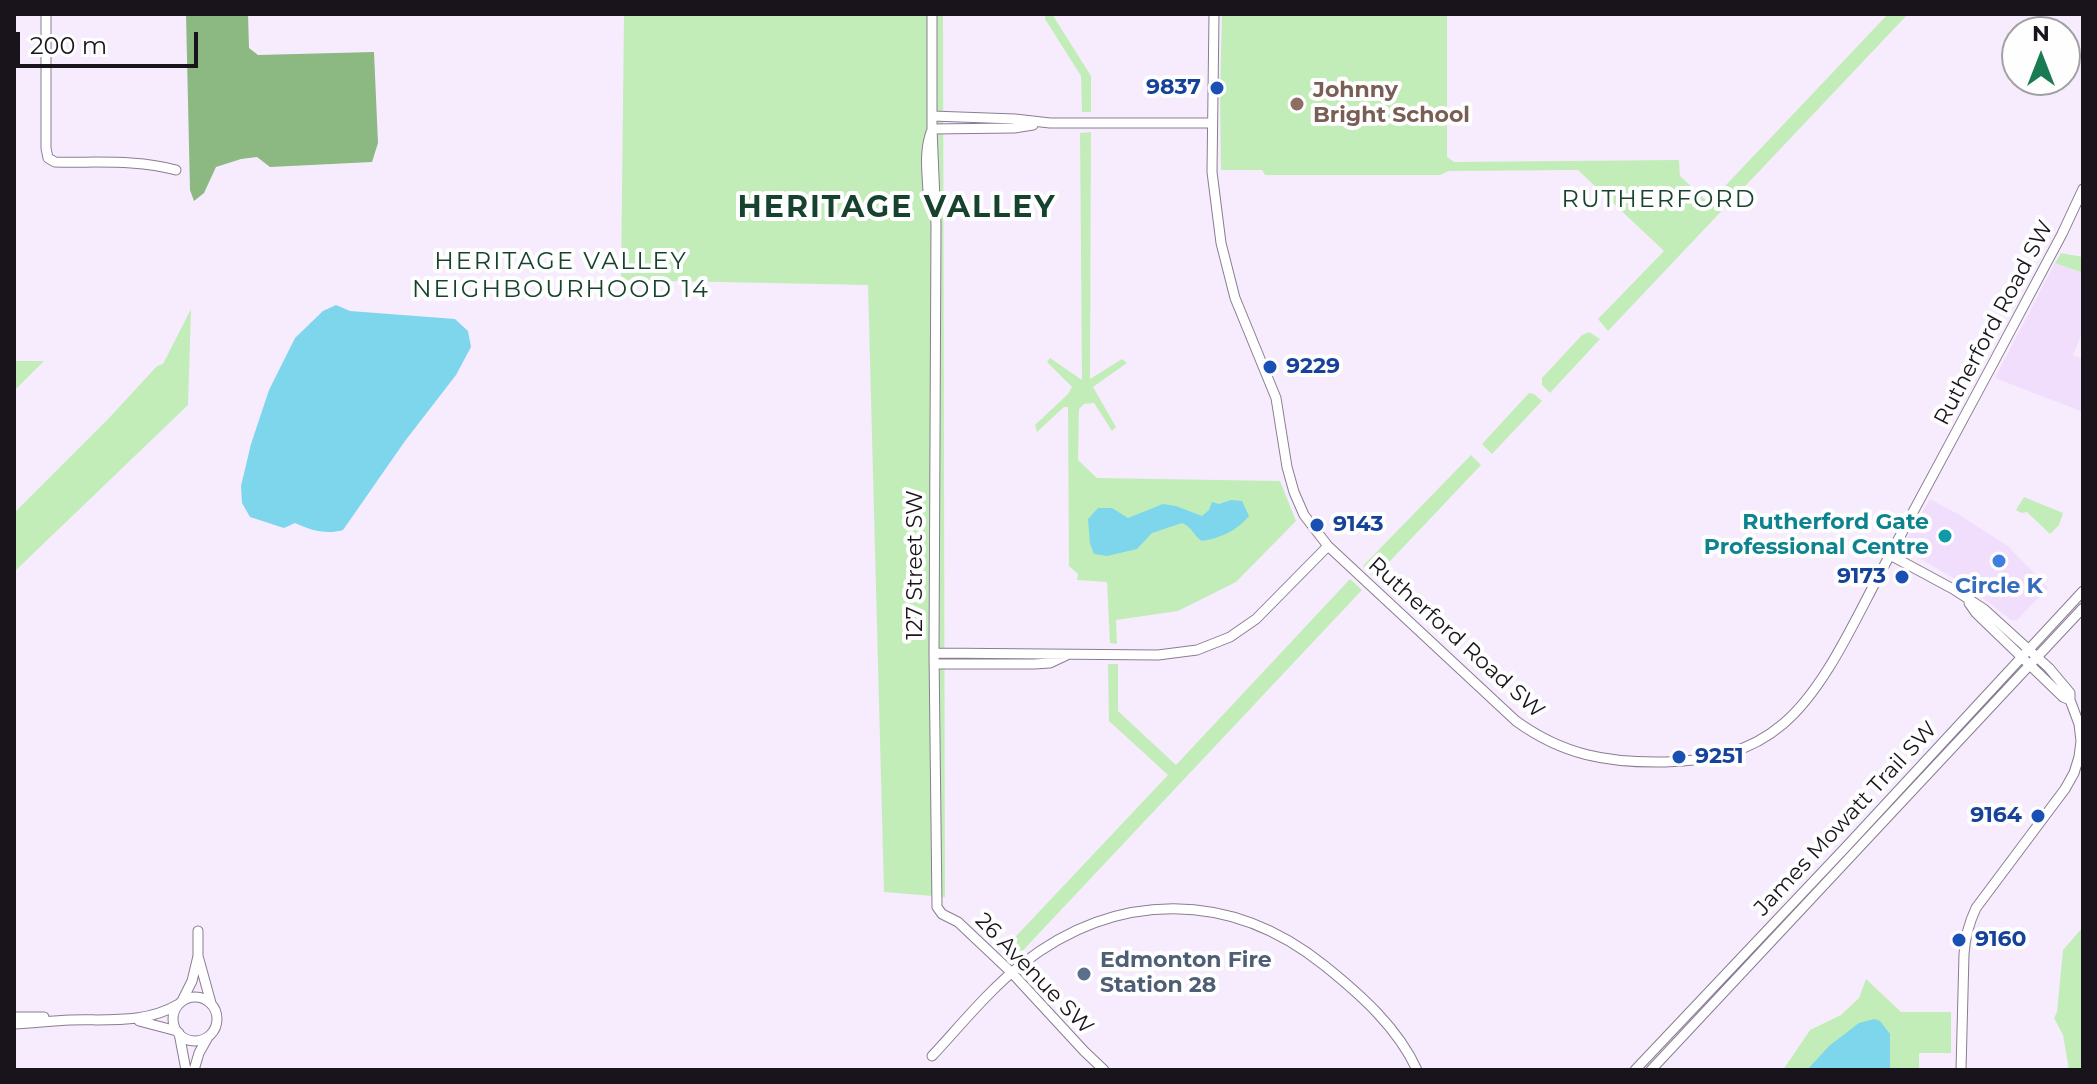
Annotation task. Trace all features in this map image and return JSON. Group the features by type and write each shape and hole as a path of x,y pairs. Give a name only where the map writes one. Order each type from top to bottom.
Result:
{"street":[{"path":"46,14 48,158 55,162 148,164 176,170"},
{"name":"127 Street SW","path":"932,14 932,129 926,153 930,207 936,224 934,659 937,907"},
{"name":"Rutherford Road SW","path":"1214,14 1212,172 1221,243 1232,290 1276,398 1287,467 1304,515 1328,546 1516,721 1540,737 1580,754 1607,760 1696,761 1722,757 1753,745 1796,712 1818,684 1890,555 2062,234 2083,189"},
{"path":"932,116 1044,123 1212,123"},
{"path":"932,129 1014,128 1044,123"},
{"path":"934,659 1034,664 1050,663 1067,655 1165,655 1197,650 1220,642 1262,614 1328,546"},
{"path":"1890,555 1967,599 1976,613 2025,653 2037,657 2070,693 2079,724 2079,757 2071,780 1976,908 1967,930 1963,965 1961,1070"},
{"name":"James Mowatt Trail SW","path":"1635,1070 2083,591"},
{"name":"James Mowatt Trail SW","path":"1651,1070 2083,608"},
{"path":"2025,653 2030,666 2070,700"},
{"name":"26 Avenue SW","path":"937,907 942,914 958,922 1012,973 1104,1070"},
{"path":"932,1056 1030,958 1066,936 1118,916 1164,909 1220,913 1244,919 1306,950 1391,1027 1406,1047 1417,1070"},
{"path":"186,1070 173,1020 192,981 198,956 198,931"},
{"path":"194,1070 199,1053 217,1020 198,956"},
{"path":"14,1024 132,1020 155,1015 197,997 211,1003"},
{"path":"14,1017 67,1020"},
{"path":"132,1020 197,1040 209,1035"}],"shaded area":[{"path":"2055,263 2083,273 2083,331 2073,355 2083,359 2083,412 1995,378"},
{"path":"1930,499 2008,546 2048,588 2017,620 2011,620 1969,587 1905,550 1905,541"}],"green space":[{"path":"186,14 248,14 249,48 258,55 374,52 378,143 372,162 270,167 257,157 241,159 216,167 204,193 194,201 190,190"},
{"path":"624,14 943,14 945,897 884,892 868,285 621,280"},
{"path":"1045,14 1052,14 1091,76 1091,112 1082,112 1081,76 1045,19"},
{"path":"1222,14 1447,14 1447,157 1454,162 1679,160 1680,176 1709,203 1888,14 1908,14 1608,331 1598,319 1664,251 1578,170 1449,171 1440,175 1265,175 1262,170 1221,170"},
{"path":"1091,132 1090,379 1122,359 1127,363 1093,387 1116,427 1112,431 1094,403 1084,404 1079,409 1078,460 1097,478 1280,481 1296,521 1236,582 1178,611 1116,620 1117,644 1110,643 1107,582 1077,580 1078,574 1069,566 1068,407 1064,407 1037,432 1035,425 1072,387 1047,362 1050,358 1082,380 1080,133"},
{"path":"2061,253 2083,257 2083,273 2055,263"},
{"path":"191,309 188,405 14,572 14,513 157,366 163,364"},
{"path":"1589,332 1600,339 1550,393 1542,385 1542,378 1582,335"},
{"path":"14,361 44,361 14,391"},
{"path":"1529,393 1542,401 1492,454 1482,444"},
{"path":"1471,455 1481,465 1375,577 1363,566"},
{"path":"2024,497 2063,513 2059,525 2050,534 2027,512 2016,510"},
{"path":"1350,579 1362,590 1013,961 1003,950 1168,775 1109,721 1108,664 1118,664 1118,711 1176,765"},
{"path":"2083,927 2083,1070 2069,1070 2063,1035 2054,1018 2063,950"},
{"path":"1866,979 1901,1012 1951,1012 1951,1053 1919,1053 1919,1070 1783,1070 1810,1030 1841,1015 1859,998"}],"water":[{"path":"336,305 350,311 455,319 468,331 471,347 456,375 343,530 318,531 295,523 284,528 250,517 242,503 241,486 269,390 295,338 323,311"},
{"path":"1231,500 1242,501 1249,516 1234,530 1215,538 1202,541 1182,523 1152,533 1137,549 1107,556 1094,554 1090,544 1088,519 1098,508 1112,508 1128,518 1163,504 1202,516 1212,502 1219,504"},
{"path":"1874,1019 1880,1021 1890,1034 1890,1070 1807,1070 1829,1046 1859,1023"}],"place":[{"name":"9837","path":"1217,88"},
{"name":"Johnny Bright School","path":"1297,104"},
{"name":"9229","path":"1270,367"},
{"name":"9143","path":"1317,525"},
{"name":"Rutherford Gate Professional Centre","path":"1945,536"},
{"name":"Circle K","path":"1999,561"},
{"name":"9173","path":"1902,577"},
{"name":"9251","path":"1679,757"},
{"name":"9164","path":"2038,816"},
{"name":"9160","path":"1959,940"},
{"name":"Edmonton Fire Station 28","path":"1084,974"}],"district":[{"name":"RUTHERFORD","path":"1659,200"},
{"name":"HERITAGE VALLEY","path":"897,208"},
{"name":"HERITAGE VALLEY NEIGHBOURHOOD 14","path":"561,276"}]}
